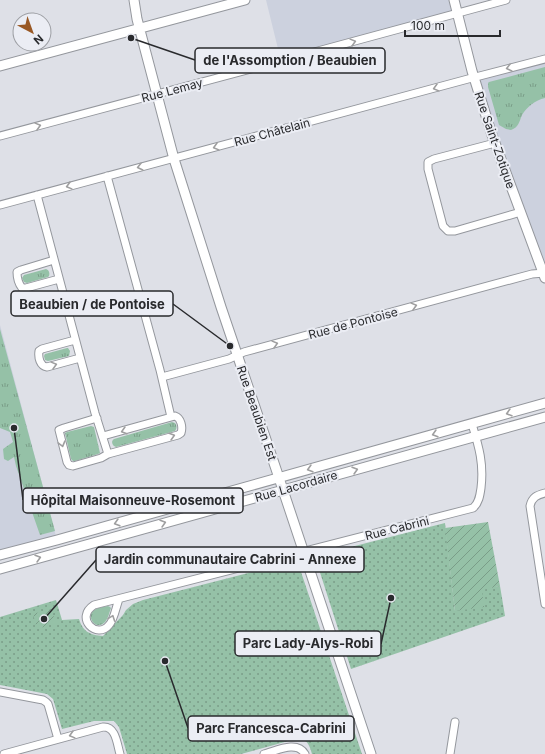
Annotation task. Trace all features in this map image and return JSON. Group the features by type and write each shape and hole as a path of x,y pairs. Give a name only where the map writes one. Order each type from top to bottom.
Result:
{"street":[{"name":"Rue Beaubien Est","path":"134,0 174,159 371,754"},
{"path":"0,66 245,0"},
{"name":"Rue Saint-Zotique","path":"454,0 474,77 495,143 544,275"},
{"name":"Rue Lemay","path":"0,136 506,0"},
{"name":"Rue Châtelain","path":"0,205 545,59"},
{"path":"495,143 434,159 428,162 428,169 443,226 448,231 455,231 521,212"},
{"path":"107,176 162,377 171,417"},
{"path":"37,195 75,340 108,454"},
{"path":"54,260 21,270 17,272 17,276 22,288 59,280"},
{"name":"Rue de Pontoise","path":"162,377 229,359 244,352 532,274 544,275"},
{"path":"75,340 42,349 38,351 38,354 41,364 44,367 80,358"},
{"name":"Rue Lacordaire","path":"0,555 545,403"},
{"path":"97,418 60,430 69,465 73,466 101,458 108,454 178,435 181,433 182,429 178,417 175,416 103,436"},
{"name":"Rue Lacordaire","path":"0,569 545,417"},
{"name":"Rue Cabrini","path":"119,599 108,627 104,630 99,630 88,624 86,615 94,605 473,508 478,501 482,477 481,459 472,424"},
{"path":"545,493 537,495 532,499 530,510 545,604"},
{"path":"0,692 43,700 46,702 48,704 58,739"},
{"path":"450,754 455,722"},
{"path":"4,754 107,726 114,734 120,754"},
{"path":"264,754 293,746 299,748 304,754"}],"shaded area":[{"path":"266,0 454,0 457,13 281,61"},
{"path":"545,59 545,273 474,77"},
{"path":"0,325 57,540 0,553"}],"green space":[{"path":"545,67 545,98 538,100 526,109 514,129 506,129 499,125 488,83"},
{"path":"46,269 49,273 48,277 27,283 24,282 22,278 24,275"},
{"path":"0,329 55,531 40,535 14,457 8,461 4,459 3,449 13,442 10,432 0,428"},
{"path":"68,348 70,351 69,356 48,361 45,360 45,354"},
{"path":"172,422 176,425 175,431 116,447 112,443 114,439"},
{"path":"91,426 94,427 100,453 73,461 71,459 65,433"},
{"path":"488,522 500,586 482,590 484,607 455,611 445,528"},
{"path":"445,523 455,611 481,589 500,586 505,616 351,669 316,557"},
{"path":"295,561 298,563 362,754 312,754 306,741 292,740 241,754 127,754 119,727 114,721 94,721 62,729 53,699 47,694 0,685 0,617 56,600 62,620 79,619 85,630 94,635 103,636 126,610 133,604 143,600"},
{"path":"108,606 111,608 105,622 101,625 94,623 91,618 93,611"},
{"path":"51,609 56,623 37,629 33,614"}],"place":[{"name":"de l'Assomption / Beaubien","path":"131,38"},
{"name":"Beaubien / de Pontoise","path":"230,346"},
{"name":"Hôpital Maisonneuve-Rosemont","path":"14,428"},
{"name":"Parc Lady-Alys-Robi","path":"391,598"},
{"name":"Jardin communautaire Cabrini - Annexe","path":"44,619"},
{"name":"Parc Francesca-Cabrini","path":"165,661"}]}
